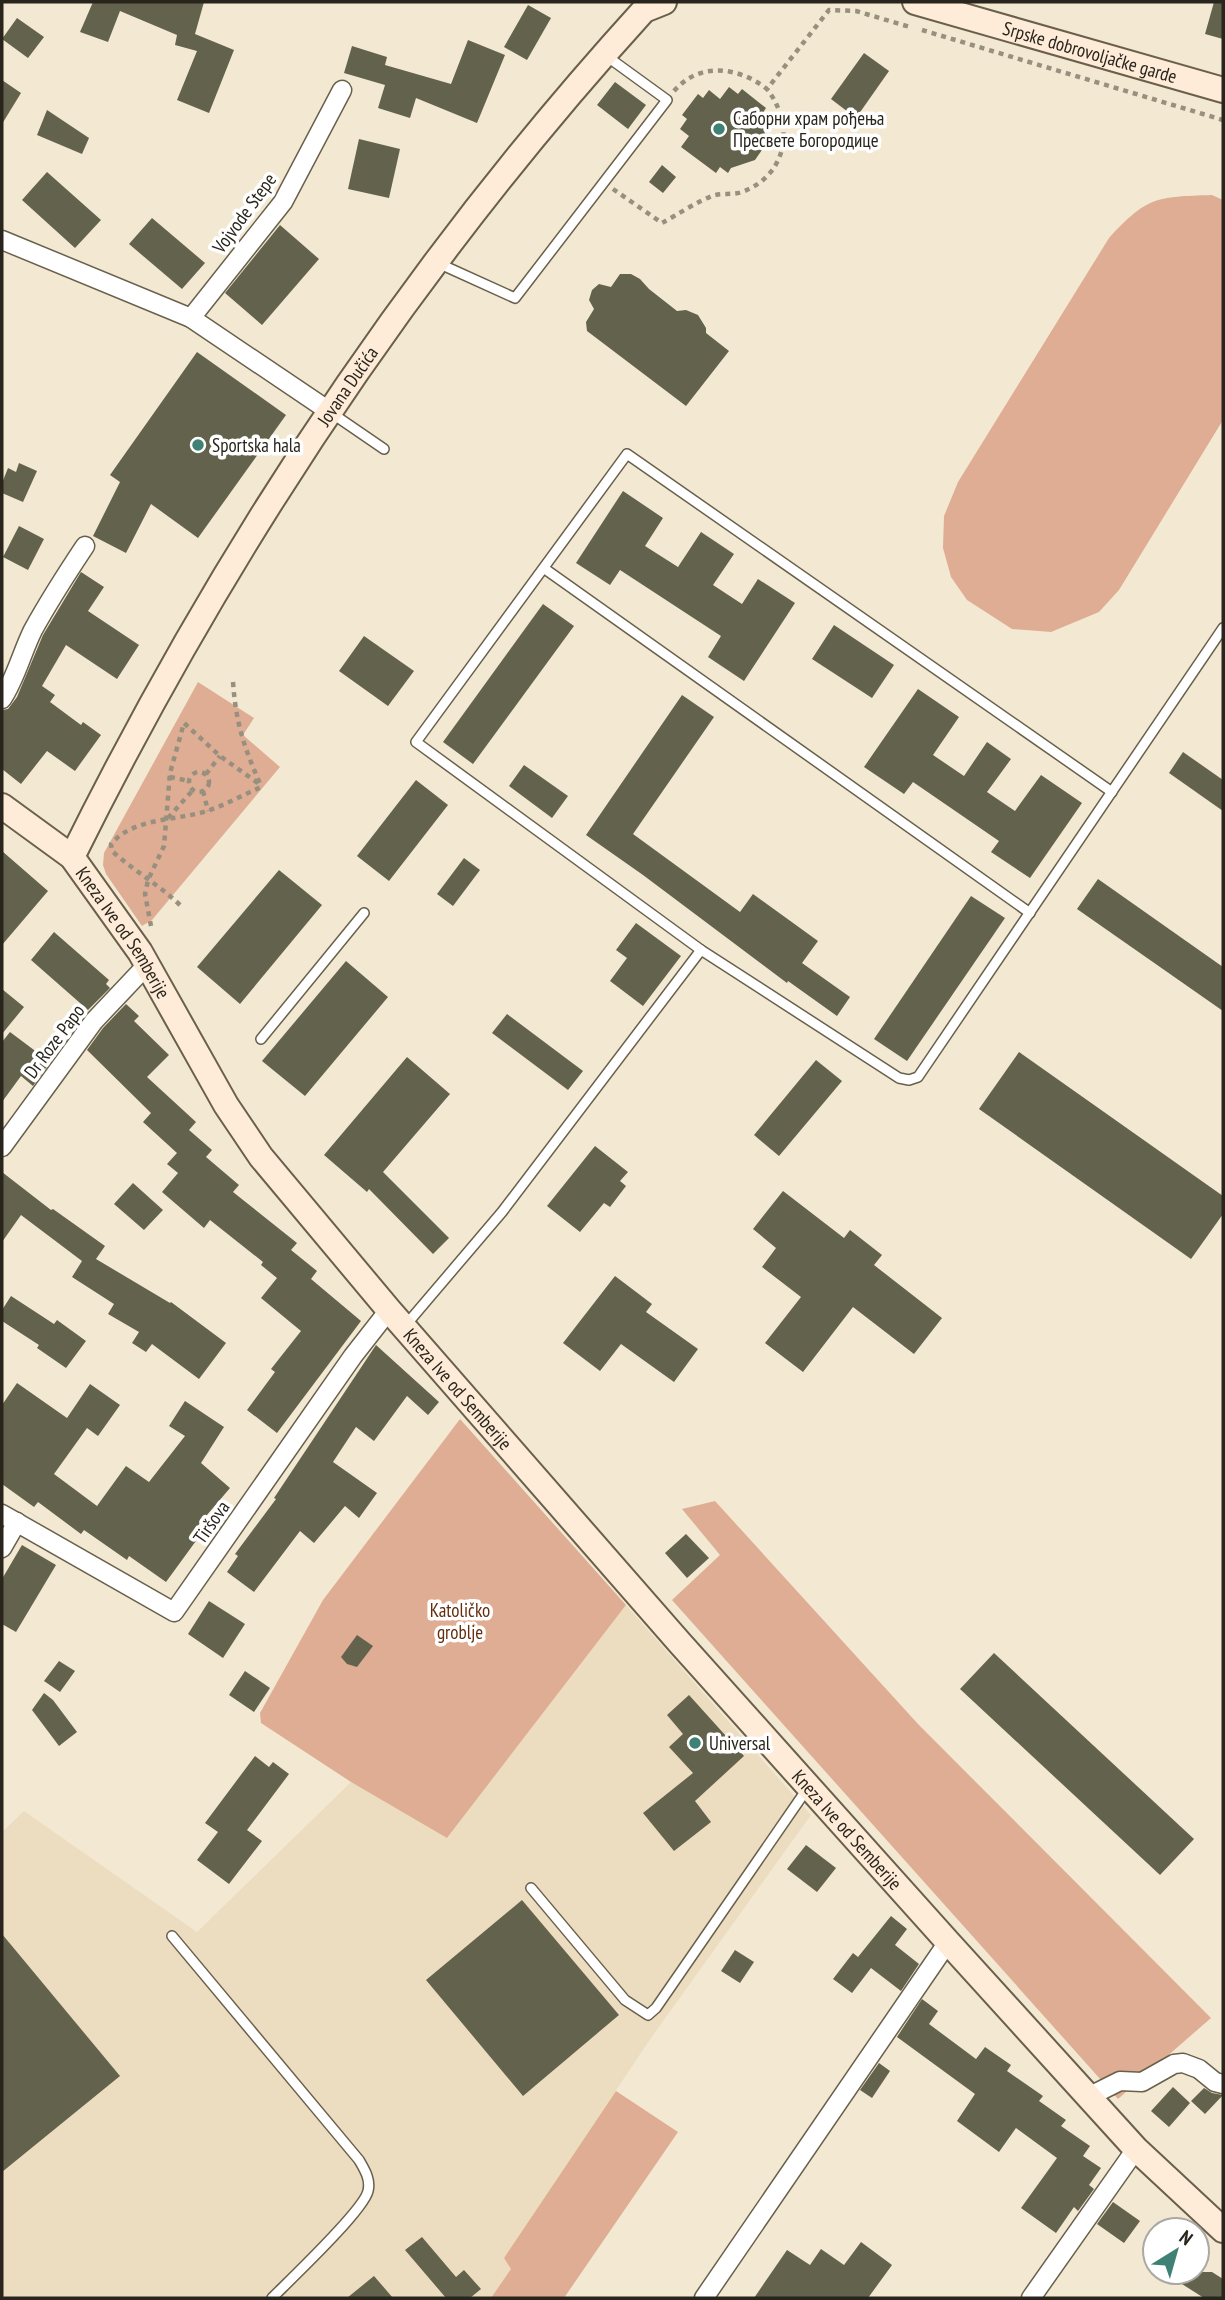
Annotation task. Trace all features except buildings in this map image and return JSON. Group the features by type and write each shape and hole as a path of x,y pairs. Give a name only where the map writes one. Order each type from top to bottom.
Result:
{"street":[{"path":"604,54 630,2"},
{"path":"604,54 644,10 664,2"},
{"name":"Srpske dobrovoljačke garde","path":"915,2 1223,90"},
{"name":"Jovana Dučića","path":"72,857 139,726 205,608 328,411 435,261 518,156 604,54"},
{"name":"Vojvode Stepe","path":"191,318 283,202 342,90"},
{"path":"2,240 191,318 328,411"},
{"path":"2,699 33,631 85,546"},
{"name":"Kneza Ive od Semberije","path":"3,809 72,857 140,951 226,1105 261,1157 396,1318 808,1786 1088,2097 1136,2149 1223,2230"},
{"name":"Dr Roze Papo","path":"2,1147 94,1021 146,966"},
{"name":"Tiršova","path":"2,1548 9,1518 174,1612 353,1356 396,1318"},
{"path":"704,2298 948,1942"},
{"path":"1088,2097 1120,2081 1142,2082 1174,2064 1183,2063 1199,2069 1215,2082 1223,2084"},
{"path":"1031,2298 1136,2149"}],"lane":[{"path":"435,261 515,298 667,100 604,54"},
{"path":"328,411 384,449"},
{"path":"1112,792 627,454 416,742 701,950 899,1078 909,1080 918,1077 1030,913 1112,792 1223,628"},
{"path":"545,569 1030,913"},
{"path":"261,1039 364,913"},
{"path":"396,1318 502,1212 701,950"},
{"path":"531,1888 625,2000 648,2015 656,2008 808,1786"},
{"path":"172,1936 359,2160 368,2176 368,2192 353,2214 272,2298"}],"path":[{"path":"767,89 829,10 856,11 1223,120"},
{"path":"604,183 662,223 715,195 730,195 756,185 770,173 780,156 784,126 781,112 767,89 754,78 733,70 711,70 688,79 667,100"},
{"path":"233,682 236,717 243,746 262,786"},
{"path":"153,934 145,894 148,880 164,846 170,777 184,723 220,756 262,786"},
{"path":"206,774 220,756"},
{"path":"189,781 194,773 200,771 206,774 209,783 203,792 208,811"},
{"path":"170,777 189,781"},
{"path":"189,781 193,790"},
{"path":"180,905 158,884 148,880 112,851 111,844 118,836 131,830 208,811 262,786"},
{"path":"193,790 203,792"},
{"path":"168,819 193,790"}],"shaded area":[{"path":"626,1605 811,1815 651,2038 504,2258 512,2269 491,2298 2,2298 2,1832 24,1811 197,1932 351,1782 448,1837"}],"green space":[{"path":"1212,195 1223,200 1223,420 1119,590 1099,612 1051,632 1012,629 967,600 951,577 943,548 944,516 958,482 1109,238 1144,206 1165,198"},
{"path":"198,682 254,718 243,735 280,767 152,920 142,926 106,874 103,865 104,853"},
{"name":"Katoličko groblje","path":"460,1419 626,1605 447,1838 351,1782 261,1723 260,1713 323,1600"},
{"path":"715,1501 918,1724 1211,2018 1118,2099 672,1600 720,1555 682,1509"},
{"path":"616,2091 678,2132 564,2298 491,2298 511,2269 504,2258"}],"place":[{"name":"Саборни храм рођења Пресвете Богородице","path":"719,129"},
{"name":"Sportska hala","path":"198,445"},
{"name":"Universal","path":"695,1743"}]}
